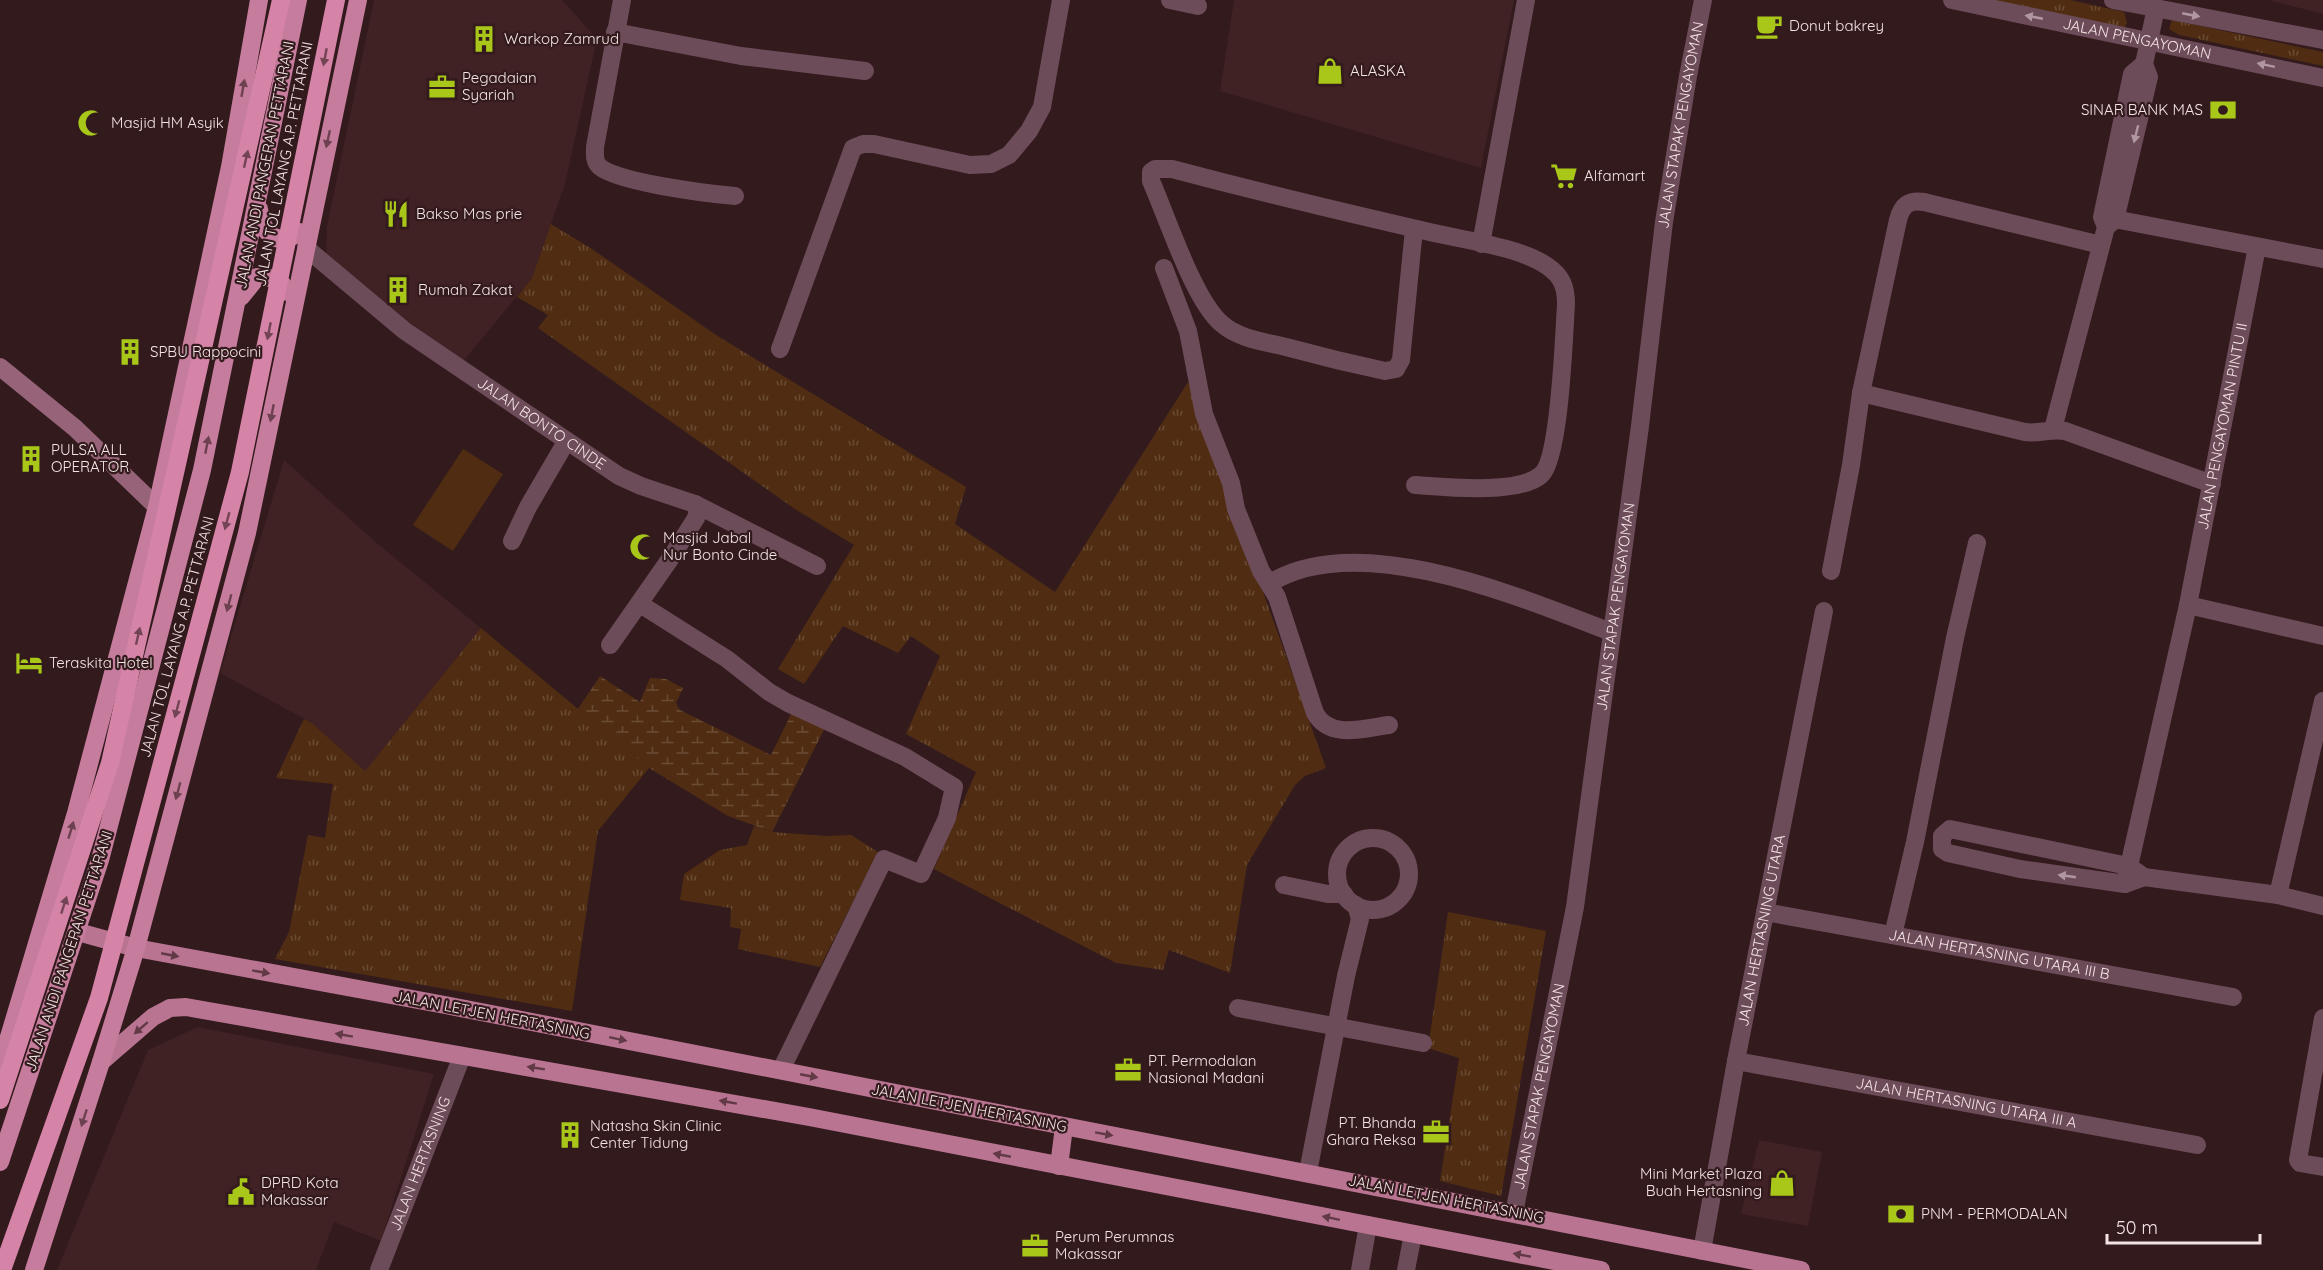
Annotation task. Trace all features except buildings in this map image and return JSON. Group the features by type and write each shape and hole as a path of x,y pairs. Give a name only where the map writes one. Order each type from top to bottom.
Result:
{"highway":[{"name":"JALAN ANDI PANGERAN PETTARANI","path":"0,1067 82,792 157,507 230,168 259,0"},
{"path":"0,1100 110,763 280,0"},
{"name":"JALAN ANDI PANGERAN PETTARANI","path":"0,1162 100,860 202,470 298,0"},
{"name":"JALAN TOL LAYANG A.P. PETTARANI","path":"2,1270 99,998 240,472 336,0"},
{"path":"34,1270 136,948 248,533 357,0"},
{"path":"258,203 262,226 268,234 278,238 290,238 300,232 312,216"},
{"path":"237,304 245,290 257,278 273,278 283,284 293,308"}],"main road":[{"path":"0,367 75,428 157,507"},
{"name":"JALAN LETJEN HERTASNING","path":"78,932 136,948 781,1070 1801,1270"},
{"path":"101,1062 153,1017 170,1008 186,1007 797,1114 1600,1270"},
{"path":"1059,1166 1064,1127"}],"street":[{"path":"622,0 595,147 595,158 599,167 610,174 645,182 707,194 735,196"},
{"path":"780,349 853,148 863,144 874,144 970,165 991,164 1009,155 1029,131 1042,107 1061,0"},
{"path":"1170,0 1198,6"},
{"path":"1481,244 1526,0"},
{"name":"JALAN STAPAK PENGAYOMAN","path":"1514,1213 1575,908 1611,632 1626,539 1668,199 1703,0"},
{"name":"JALAN PENGAYOMAN","path":"1952,0 2323,78"},
{"path":"2113,0 2323,40"},
{"path":"2053,429 2106,227 2132,74 2144,64 2156,8"},
{"path":"615,32 741,56 865,71"},
{"path":"1414,228 1401,360 1396,369 1385,372 1254,339 1232,332 1221,324 1203,301 1194,283 1151,181 1151,172 1155,168 1172,169 1481,244 1523,255 1546,265 1563,281 1566,291 1562,360 1552,452 1542,474 1533,480 1515,485 1478,488 1415,485"},
{"path":"1831,571 1851,465 1861,393 1898,220 1905,204 1914,201 2257,247 2323,260"},
{"name":"JALAN PENGAYOMAN PINTU II","path":"2125,884 2188,605 2257,247"},
{"name":"JALAN BONTO CINDE","path":"306,248 405,331 626,480 695,504 817,566"},
{"path":"1164,268 1188,331 1204,414 1228,473 1236,508 1262,571 1277,597 1320,722 1330,729 1338,730 1389,725"},
{"path":"1861,393 2025,432 2053,429 2065,431 2212,484"},
{"path":"512,541 528,507 566,441"},
{"path":"610,645 640,604 696,518 698,509 695,504"},
{"path":"1893,935 1915,842 1977,543"},
{"path":"1270,583 1290,573 1329,564 1356,562 1389,564 1482,585 1611,632"},
{"path":"640,604 727,659 788,704 905,757 954,787 947,818 921,874 884,859 781,1070"},
{"path":"2188,605 2323,636"},
{"name":"JALAN HERTASNING UTARA","path":"1702,1251 1736,1061 1824,610"},
{"path":"2278,895 2320,729 2323,701"},
{"path":"2144,877 2125,884 2020,869 1947,853 1942,849 1942,836 1950,829 2128,866 2144,877 2278,895 2323,906"},
{"path":"1284,885 1350,900 1360,919 1308,1172"},
{"name":"JALAN HERTASNING UTARA III B","path":"1765,912 2233,997"},
{"path":"1238,1008 1423,1043"},
{"path":"2323,1018 2319,1069 2298,1160 2300,1163 2323,1167"},
{"name":"JALAN HERTASNING","path":"378,1270 462,1056"},
{"name":"JALAN HERTASNING UTARA III A","path":"1736,1061 2197,1145"},
{"path":"1360,1270 1368,1225"},
{"path":"1406,1270 1413,1234"}],"shaded area":[{"path":"374,0 562,0 597,39 565,184 532,278 461,364 326,255 327,226"},
{"name":"ALASKA","path":"1234,0 1514,0 1481,168 1220,91"},
{"path":"2268,0 2323,0 2323,14"},
{"path":"284,460 378,544 481,628 365,771 312,723 220,673"},
{"path":"198,1027 434,1074 381,1241 334,1222 316,1270 57,1270 148,1050"},
{"name":"Mini Market Plaza Buah Hertasning","path":"1759,1140 1822,1152 1808,1226 1741,1214"}],"green space":[{"path":"1991,0 2070,0 2124,12 2127,23 2124,28"},
{"path":"2172,20 2323,52 2323,66 2179,35 2169,29"},
{"path":"551,224 592,249 716,335 966,487 955,524 1055,592 1188,382 1326,768 1305,776 1295,785 1247,865 1230,973 1169,950 1163,970 1116,963 934,869 976,772 906,734 940,656 911,636 898,653 843,626 804,684 778,669 854,545 795,509 538,328 548,315 517,297 532,278"},
{"path":"463,449 503,474 453,551 413,525"},
{"path":"481,628 649,768 598,831 572,1011 275,959 289,932 308,835 325,838 333,784 276,778 304,719 312,723 365,771"},
{"path":"600,676 640,702 650,678 666,679 683,688 676,703 680,710 771,755 795,706 829,720 772,832 728,816 649,768 578,709"},
{"path":"754,826 772,832 825,836 851,835 878,852 820,967 738,949 741,929 730,927 731,908 680,900 684,874 720,850 747,845"},
{"path":"1448,912 1546,931 1501,1196 1440,1181 1459,1058 1428,1048"}],"place":[{"name":"Donut bakrey","path":"1769,26"},
{"name":"Warkop Zamrud","path":"484,39"},
{"name":"ALASKA","path":"1330,71"},
{"name":"Pegadaian Syariah","path":"442,87"},
{"name":"SINAR BANK MAS","path":"2223,110"},
{"name":"Masjid HM Asyik","path":"91,123"},
{"name":"Alfamart","path":"1564,176"},
{"name":"Bakso Mas prie","path":"396,214"},
{"name":"Rumah Zakat","path":"398,290"},
{"name":"SPBU Rappocini","path":"130,352"},
{"name":"PULSA ALL OPERATOR","path":"31,459"},
{"name":"Masjid Jabal Nur Bonto Cinde","path":"643,547"},
{"name":"Teraskita Hotel","path":"29,663"},
{"name":"PT. Permodalan Nasional Madani","path":"1128,1070"},
{"name":"PT. Bhanda Ghara Reksa","path":"1436,1132"},
{"name":"Natasha Skin Clinic Center Tidung","path":"570,1135"},
{"name":"Mini Market Plaza Buah Hertasning","path":"1782,1183"},
{"name":"DPRD Kota Makassar","path":"241,1192"},
{"name":"PNM - PERMODALAN","path":"1901,1214"},
{"name":"Perum Perumnas Makassar","path":"1035,1246"}]}
